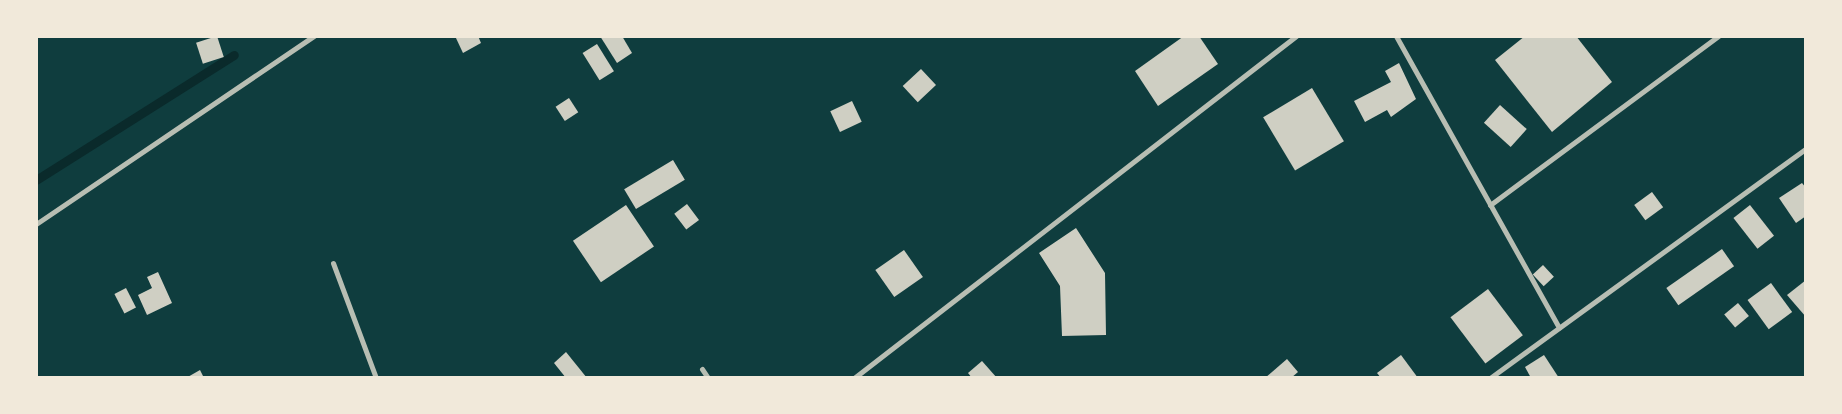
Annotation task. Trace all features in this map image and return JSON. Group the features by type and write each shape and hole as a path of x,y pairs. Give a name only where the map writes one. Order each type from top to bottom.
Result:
{"street":[{"path":"36,224 314,36"},
{"path":"854,378 1296,36"},
{"path":"1396,36 1559,328"},
{"path":"1490,205 1718,36"},
{"path":"1490,378 1806,148"},
{"path":"333,263 376,378"},
{"path":"702,369 708,378"}],"building":[{"path":"217,36 224,57 203,64 196,43"},
{"path":"455,36 478,36 481,43 463,53"},
{"path":"600,36 622,36 632,53 617,63"},
{"path":"1184,36 1199,36 1218,64 1158,106 1135,71"},
{"path":"1525,36 1576,36 1612,82 1552,132 1495,60"},
{"path":"597,44 614,71 600,80 583,53"},
{"path":"1399,63 1416,99 1391,117 1387,110 1365,122 1354,101 1391,82 1385,71"},
{"path":"921,69 936,85 918,102 903,86"},
{"path":"1312,88 1344,141 1295,171 1263,117"},
{"path":"569,98 578,112 565,121 556,107"},
{"path":"852,101 862,122 840,132 830,111"},
{"path":"1500,105 1527,129 1511,147 1484,123"},
{"path":"673,160 685,180 636,209 624,189"},
{"path":"1802,183 1806,188 1806,216 1796,223 1779,198"},
{"path":"1652,192 1663,207 1645,220 1634,205"},
{"path":"687,204 699,220 686,230 674,214"},
{"path":"626,205 654,246 601,282 573,241"},
{"path":"1750,205 1774,236 1757,249 1733,218"},
{"path":"1076,228 1105,273 1106,335 1062,336 1060,286 1039,253"},
{"path":"1722,249 1734,266 1678,305 1666,288"},
{"path":"904,250 923,277 894,297 875,270"},
{"path":"1543,265 1554,277 1544,286 1533,275"},
{"path":"158,272 172,303 147,315 138,295 152,288 147,277"},
{"path":"1806,280 1806,317 1787,295"},
{"path":"1771,283 1792,312 1769,329 1748,300"},
{"path":"126,288 136,308 124,314 114,294"},
{"path":"1488,289 1523,335 1485,364 1450,317"},
{"path":"1738,303 1749,316 1735,328 1724,315"},
{"path":"566,352 587,378 566,378 554,363"},
{"path":"1401,355 1418,378 1381,378 1377,373"},
{"path":"1544,355 1559,378 1531,378 1525,367"},
{"path":"1287,359 1298,372 1291,378 1265,378"},
{"path":"982,361 997,378 972,378 968,373"},
{"path":"200,370 204,378 186,378"}],"waterway":[{"path":"36,180 234,55"}]}
